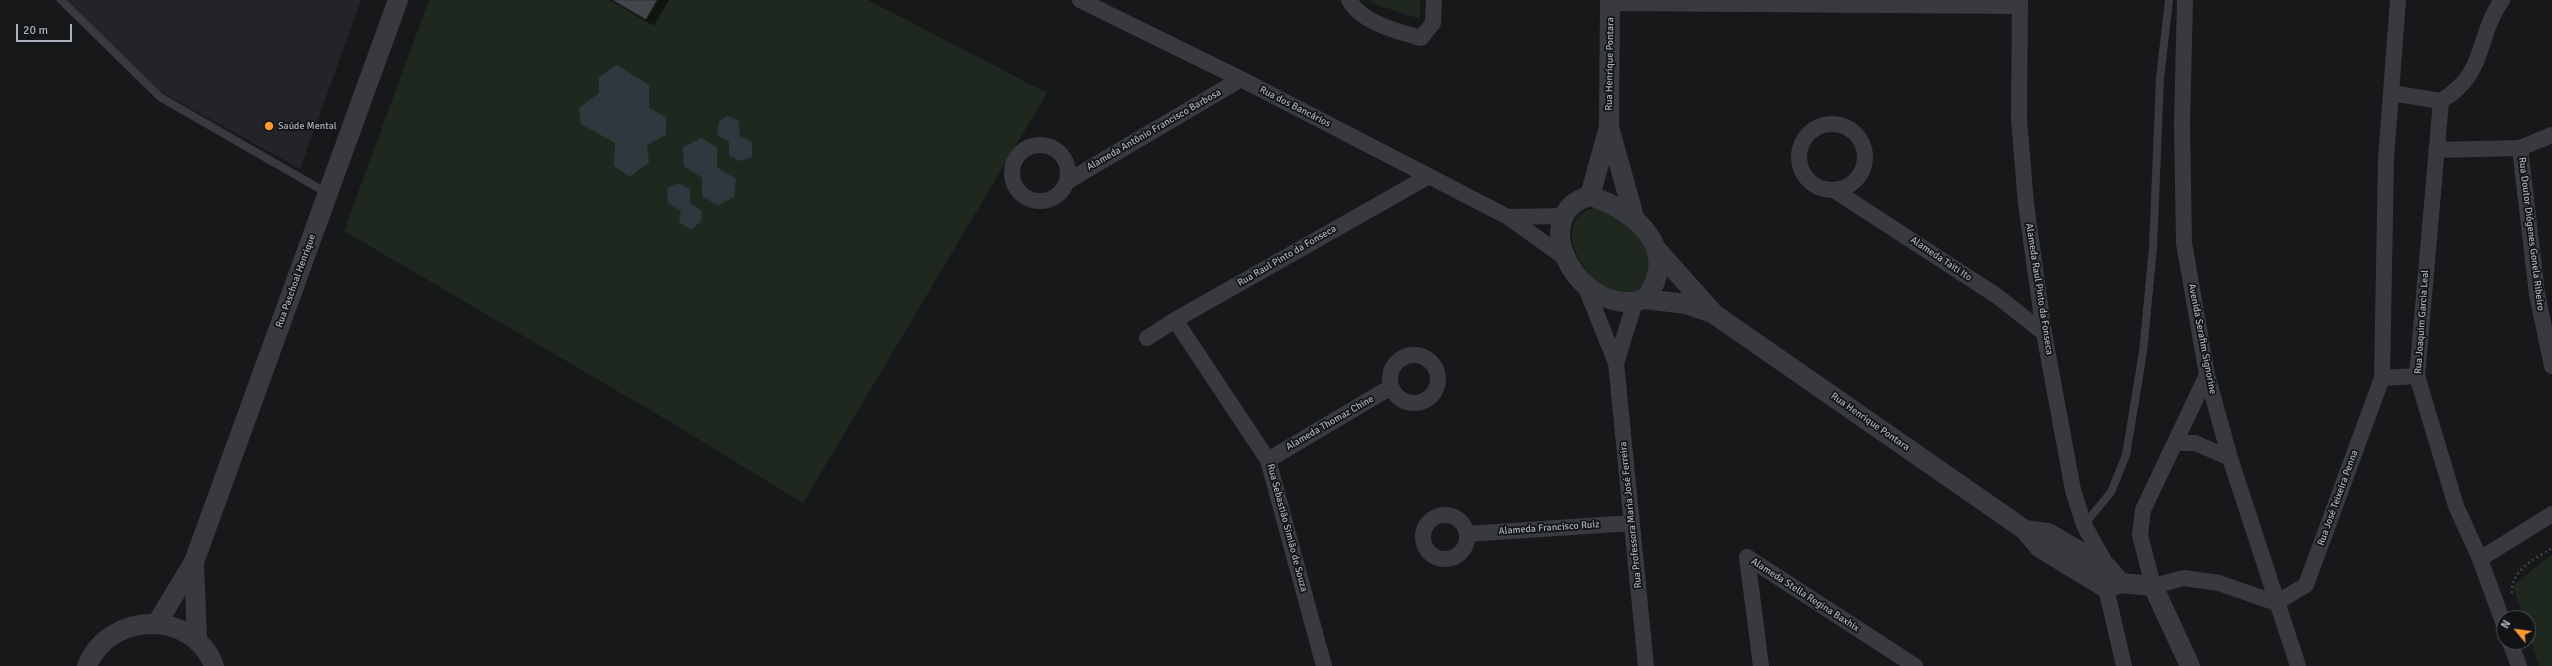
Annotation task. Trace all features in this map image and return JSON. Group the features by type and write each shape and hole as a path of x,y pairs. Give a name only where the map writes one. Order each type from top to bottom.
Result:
{"street":[{"name":"Rua Paschoal Henrique","path":"157,623 194,562 398,0"},
{"name":"Rua dos Bancários","path":"1080,0 1241,79 1508,217 1564,256"},
{"path":"1349,0 1354,10 1386,27 1421,38 1433,23 1434,0"},
{"name":"Avenida Serafim Signorine","path":"2185,0 2182,124 2184,243 2207,375 2230,458 2276,603 2298,666"},
{"path":"2398,0 2386,159 2382,378 2417,376"},
{"path":"2391,94 2440,101 2456,91 2470,75 2502,0"},
{"path":"1610,1 2020,3"},
{"name":"Rua Henrique Pontara","path":"1590,196 1609,127 1610,1"},
{"name":"Alameda Raul Pinto da Fonseca","path":"2020,3 2019,119 2026,204 2044,333 2073,490 2084,525 2108,568"},
{"name":"Alameda Antônio Francisco Barbosa","path":"1068,181 1241,79"},
{"name":"Rua Joaquim Garcia Leal","path":"2440,101 2417,376 2456,506 2480,558 2499,610"},
{"name":"Alameda Taiti Ito","path":"1834,190 1854,182 1861,174 1865,153 1856,133 1837,124 1816,128 1805,140 1800,155 1801,166 1806,176 1813,184 1834,190 1997,296 2044,333"},
{"name":"Rua Henrique Pontara","path":"1609,127 1634,217"},
{"path":"2436,150 2520,148 2552,135"},
{"name":"Rua Doutor Diógenes Gonela Ribeiro","path":"2520,148 2537,294 2552,366"},
{"name":"Rua Raul Pinto da Fonseca","path":"1147,338 1174,320 1429,176"},
{"path":"1590,196 1606,201 1634,217 1647,233 1658,252 1658,274 1653,288 1640,301 1623,303 1611,301 1586,288 1572,271 1564,256 1561,243 1565,216 1575,203 1590,196"},
{"name":"Rua dos Bancários","path":"1508,217 1565,216"},
{"name":"Rua Henrique Pontara","path":"1658,252 1714,314 2025,530 2040,548 2114,586"},
{"name":"Rua Professora Maria José Ferreira","path":"1586,288 1616,363 1646,666"},
{"name":"Rua Henrique Pontara","path":"1640,301 1686,304 1714,314"},
{"name":"Rua Professora Maria José Ferreira","path":"1616,363 1640,301"},
{"name":"Rua Sebastião Simião de Souza","path":"1174,320 1268,460 1324,666"},
{"path":"2190,666 2153,586 2140,535 2143,510 2177,443 2207,375"},
{"name":"Rua José Teixeira Penna","path":"2276,603 2306,585 2382,378"},
{"name":"Alameda Thomaz Chine","path":"1268,460 1391,387"},
{"path":"2177,443 2195,443 2230,458"},
{"path":"2480,558 2552,514"},
{"name":"Alameda Francisco Ruiz","path":"1467,534 1632,522"},
{"name":"Rua Henrique Pontara","path":"2025,530 2048,533 2108,568 2114,586"},
{"name":"Alameda Stella Regina Baxhix","path":"1761,666 1747,557 1915,666"},
{"name":"Rua Paschoal Henrique","path":"194,562 197,640"},
{"path":"2124,666 2114,586 2153,586 2184,578 2219,583 2276,603"},
{"path":"87,666 90,657 103,642 119,631 137,624 157,623 178,628 197,640 211,658 214,666"},
{"path":"2513,650 2519,666"}],"lane":[{"path":"61,0 160,97 328,194"},
{"path":"2084,525 2111,492 2126,455 2138,381 2153,248 2160,78 2169,0"}],"path":[{"path":"2512,596 2511,585 2520,571 2525,565 2552,548"}],"shaded area":[{"name":"Saúde Mental","path":"68,0 361,0 300,169 143,82"},
{"path":"429,0 868,0 1047,93 803,503 667,420 344,231"},
{"path":"1370,0 1420,0 1420,19 1372,3"},
{"path":"617,65 649,85 649,108 666,117 666,135 647,145 649,162 630,177 614,166 615,143 581,124 579,108 599,93 599,77"},
{"path":"728,116 738,120 740,136 752,142 752,157 740,161 729,155 729,142 717,135 719,121"},
{"path":"701,138 717,147 717,167 736,179 734,197 718,205 702,196 702,178 684,166 683,147"},
{"path":"678,183 690,189 690,203 702,211 701,222 691,229 679,223 681,211 668,203 667,188"},
{"path":"1593,208 1605,210 1617,215 1628,223 1644,245 1648,258 1648,271 1645,283 1633,295 1618,295 1601,286 1587,271 1576,252 1572,234 1577,218"},
{"path":"2552,554 2552,666 2539,666 2534,650 2536,650 2536,610 2521,610 2513,586"}],"building":[{"path":"613,0 657,0 646,19"}],"place":[{"name":"Saúde Mental","path":"269,126"}]}
